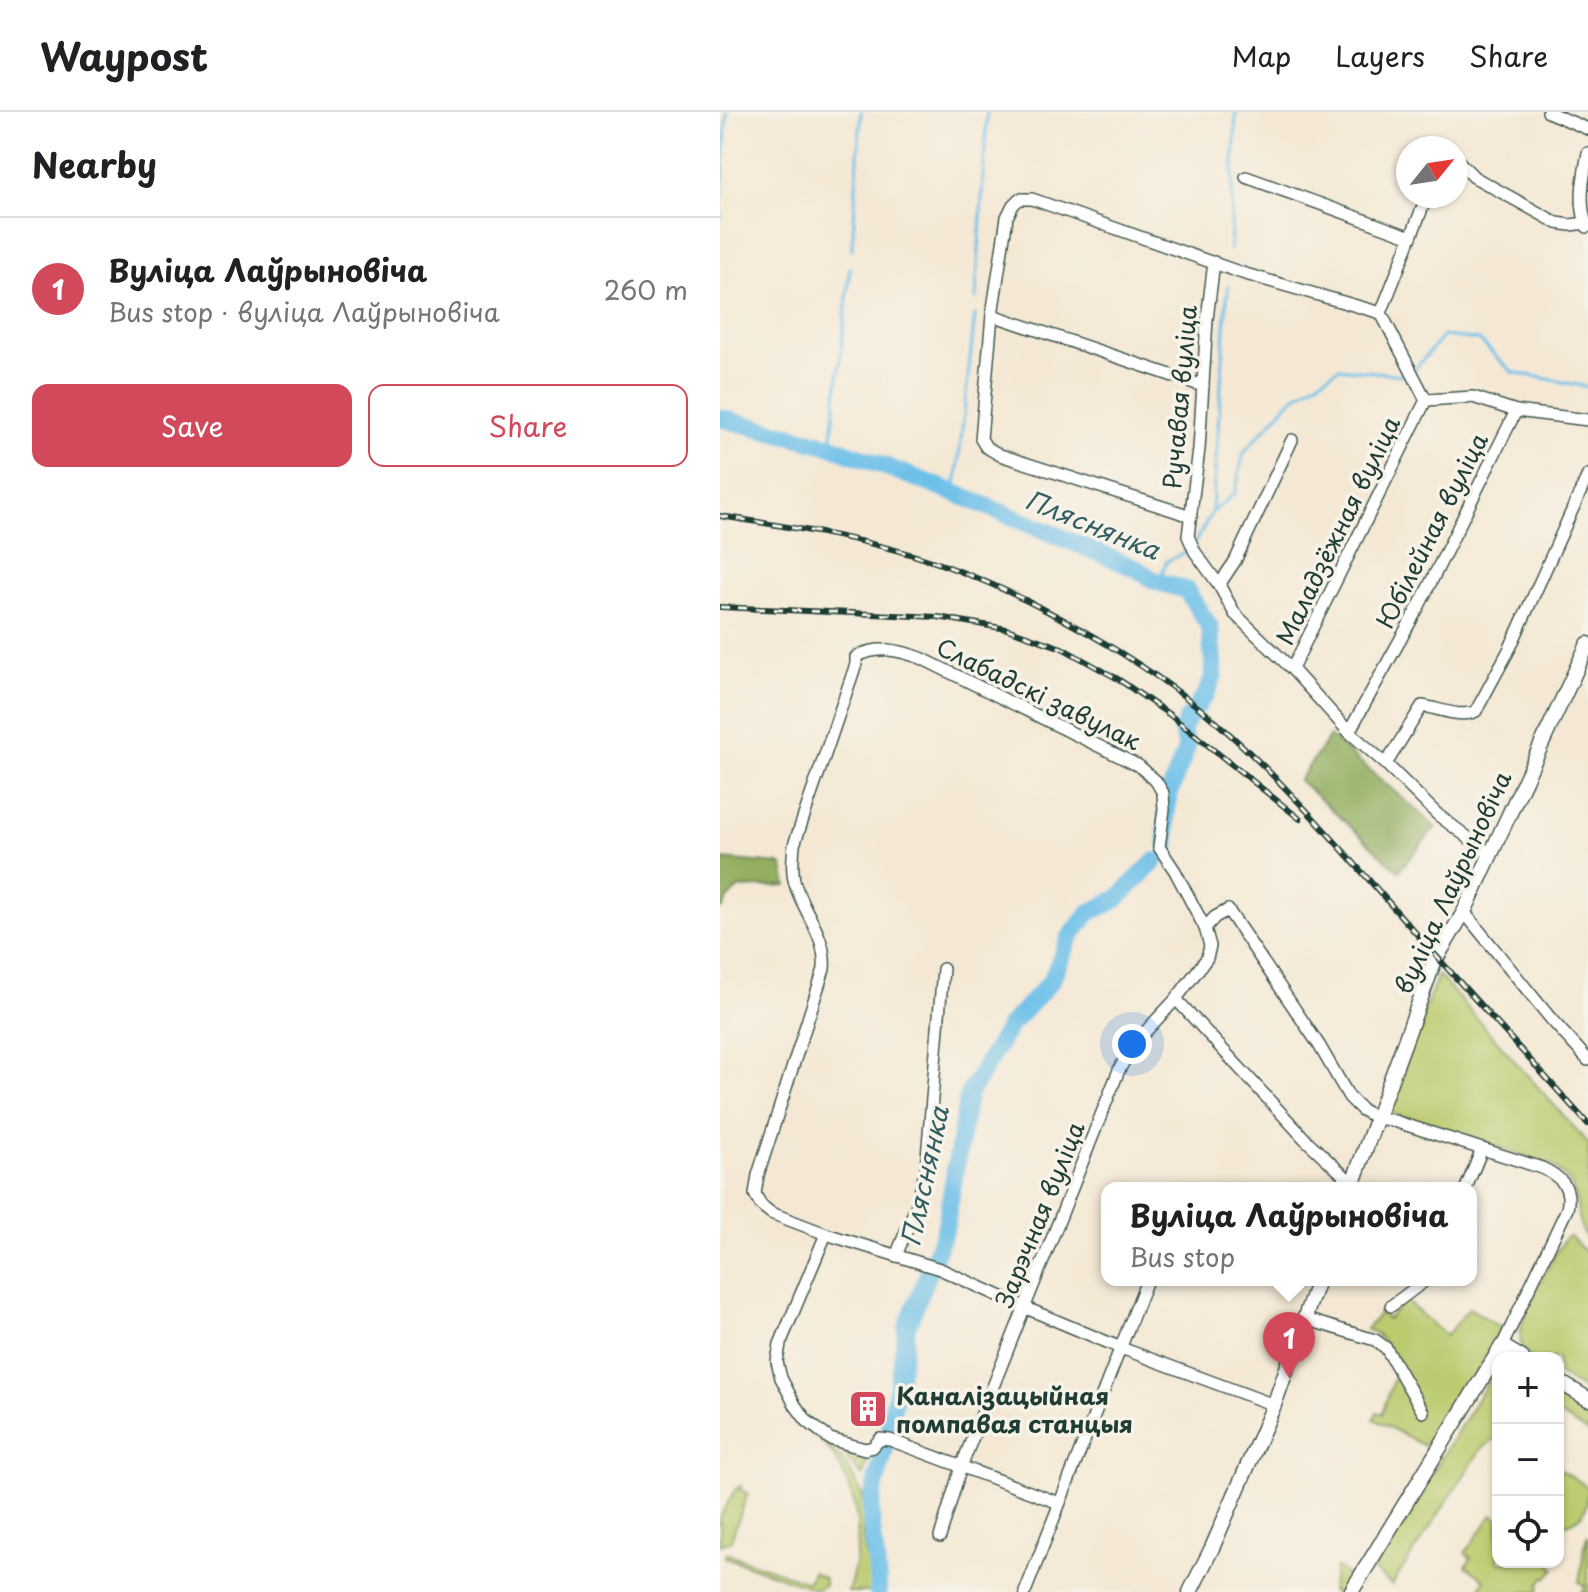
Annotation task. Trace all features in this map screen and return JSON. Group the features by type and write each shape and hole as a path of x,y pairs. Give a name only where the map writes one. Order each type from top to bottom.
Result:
{"main road":[{"name":"вуліца Лаўрыновіча","path":"1352,1182 1434,962 1464,912 1588,644"},
{"path":"1190,1592 1274,1405 1316,1286"},
{"path":"1351,1592 1502,1346 1512,1352"},
{"path":"1564,1385 1588,1399"}],"street":[{"path":"1548,112 1588,129"},
{"path":"1468,171 1557,223 1587,226 1581,193 1588,153"},
{"path":"1246,177 1411,237"},
{"path":"1191,516 1000,455 986,447 981,439 992,315 1007,217 1019,199 1032,199 1242,273 1381,313 1426,400 1473,397 1516,411 1588,420"},
{"path":"1381,313 1422,208"},
{"name":"Ручавая вуліца","path":"1188,536 1199,449 1207,319 1214,262"},
{"path":"992,315 1203,386"},
{"name":"Маладзёжная вуліца","path":"1188,536 1235,614 1292,669 1426,400"},
{"name":"Юбілейная вуліца","path":"1349,732 1419,606 1516,411"},
{"path":"1219,585 1235,561 1292,440"},
{"path":"1386,764 1422,706 1465,715 1476,711 1510,648 1588,475"},
{"name":"Слабадскі завулак","path":"826,1234 771,1213 758,1200 755,1189 824,969 821,941 794,881 794,845 856,657 870,651 891,649 921,658 1130,760 1156,781 1163,793 1159,847 1205,928"},
{"path":"1292,669 1349,732 1438,815 1490,854"},
{"path":"1205,928 1215,917 1228,910 1319,1045 1349,1097 1362,1110 1375,1117 1551,1172 1564,1184 1569,1196 1567,1209 1502,1346"},
{"path":"1464,912 1588,1060"},
{"name":"Зарэчная вуліца","path":"940,1537 961,1467 1125,1057 1207,958 1210,946 1205,928"},
{"path":"896,1256 917,1204 926,1169 943,969"},
{"path":"1176,999 1347,1182"},
{"path":"1468,1182 1482,1149"},
{"path":"1059,1503 890,1440 880,1439 873,1447 865,1449 830,1439 807,1421 781,1378 777,1362 780,1344 826,1234 940,1269 1121,1348 1274,1405"},
{"path":"1025,1592 1145,1286"},
{"path":"1391,1306 1418,1286"},
{"path":"1305,1319 1375,1340 1386,1348 1423,1412"}],"green space":[{"path":"1330,736 1436,827 1399,871 1299,780"},
{"path":"720,859 780,864 787,886 738,888 723,909 720,908"},
{"path":"1438,975 1588,1143 1588,1241 1580,1226 1571,1185 1553,1166 1390,1113 1390,1099"},
{"path":"1570,1236 1588,1255 1588,1392 1564,1378 1564,1352 1525,1352 1521,1343 1529,1304 1565,1238"},
{"path":"1405,1300 1446,1336 1469,1308 1504,1329 1430,1449 1374,1419 1377,1412 1382,1414 1399,1362 1378,1336 1366,1329 1380,1313 1388,1319"},
{"path":"1492,1375 1492,1441 1482,1448 1392,1585 1373,1570"},
{"path":"1564,1392 1588,1406 1588,1433 1564,1417"},
{"path":"812,1427 848,1467 862,1494 863,1540 875,1592 848,1592 858,1537 854,1502 849,1485 829,1449 808,1430"},
{"path":"844,1454 867,1456 863,1475 861,1475"},
{"path":"1564,1472 1588,1487 1584,1510 1578,1519 1564,1523"},
{"path":"741,1486 740,1490 748,1493 730,1542 720,1545 720,1517 735,1490"},
{"path":"1492,1515 1492,1568 1555,1569 1544,1577 1538,1592 1478,1592 1485,1580 1466,1566 1471,1558 1465,1553"},
{"path":"1588,1535 1588,1592 1581,1592 1585,1586 1579,1582"},
{"path":"726,1553 808,1582 812,1572 824,1578 824,1585 814,1589 725,1557"},
{"path":"1336,1567 1351,1578 1343,1592 1331,1592"}],"waterway":[{"path":"720,219 727,112"},
{"path":"852,249 861,112"},
{"path":"976,299 987,112"},
{"path":"1230,249 1236,112"},
{"path":"831,446 850,268"},
{"path":"1212,512 1228,286"},
{"path":"955,493 975,315"},
{"path":"1414,370 1443,336 1479,340 1512,372 1588,387"},
{"path":"1196,541 1212,512 1235,493 1244,452 1293,398 1339,368 1402,375"},
{"name":"Пляснянка","path":"720,418 831,446 955,493 1137,569 1155,581 1186,590 1210,627 1214,675 1206,694 1182,731 1187,747 1169,794 1167,846"},
{"path":"1155,581 1161,576 1167,561 1190,550"},
{"name":"Пляснянка","path":"889,1423 907,1327 945,1230 968,1095 1010,1025 1051,981 1070,937 1089,913 1117,899 1155,861"},
{"name":"Пляснянка","path":"878,1592 871,1510 885,1449"}],"railway":[{"path":"720,516 865,542 949,567 1053,614 1155,676 1215,721 1290,793 1588,1124"},
{"path":"720,607 938,617 1007,629 1062,648 1118,679 1170,715 1300,819"}],"place":[{"name":"Вуліца Лаўрыновіча","path":"1289,1378"},
{"name":"Каналізацыйная помпавая станцыя","path":"868,1409"}]}
